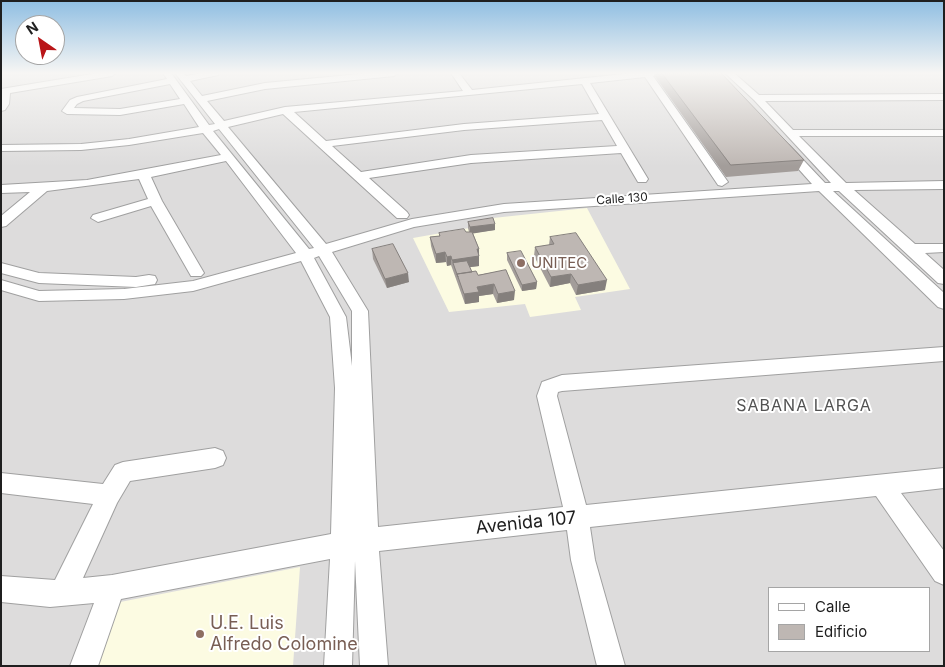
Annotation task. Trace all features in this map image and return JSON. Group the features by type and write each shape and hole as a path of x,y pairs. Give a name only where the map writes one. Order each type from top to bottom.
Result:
{"street":[{"path":"72,104 67,111 120,112 169,104"},
{"path":"197,104 360,311 366,540 374,666"},
{"path":"212,125 282,107 315,104"},
{"path":"1,146 37,149 129,142 285,110 341,104"},
{"path":"297,121 365,109 407,104"},
{"path":"597,104 642,179"},
{"path":"671,104 722,182"},
{"path":"746,104 818,183 944,303"},
{"path":"763,104 831,176 944,279"},
{"path":"285,110 402,215"},
{"path":"325,144 454,127 534,120 604,117"},
{"path":"212,125 229,157 311,248 338,317 345,388 343,545 338,666"},
{"path":"791,134 944,133"},
{"path":"360,176 471,159 623,149"},
{"path":"1,189 42,189 144,175 229,157"},
{"path":"144,175 155,201 196,273"},
{"name":"Calle 130","path":"311,248 412,224 504,208 818,183 831,176 944,176"},
{"name":"Calle 130","path":"311,248 402,215 498,198 722,182 818,183 845,187 944,185"},
{"path":"1,223 42,189"},
{"path":"98,218 155,201"},
{"path":"1,268 39,278 136,282 196,273 311,248"},
{"path":"1,285 38,296 124,294 192,286 311,248"},
{"path":"911,248 944,248"},
{"path":"611,666 582,560 576,517 547,396 549,387 562,383 944,354"},
{"path":"63,592 109,495 123,472 215,458"},
{"name":"Avenida 107","path":"1,589 50,594 112,588 366,540 944,478"},
{"path":"1,484 109,495"},
{"path":"881,484 944,572"},
{"path":"84,666 112,588"}],"shaded area":[{"path":"1,104 944,104 944,666 1,666"},
{"name":"UNITEC","path":"587,208 630,289 575,297 581,310 530,317 525,304 449,312 413,238 492,224 493,218"},
{"name":"U.E. Luis Alfredo Colomine","path":"300,567 293,666 95,666 115,603"}],"building":[{"path":"685,104 751,104 804,160 731,165"},
{"path":"493,218 495,224 470,227 468,222"},
{"path":"464,229 466,232 472,232 479,249 477,249 479,256 452,260 451,256 447,257 445,252 436,254 430,237 440,236 439,233"},
{"path":"576,233 607,280 578,285 571,274 551,277 535,247 554,244 550,237"},
{"path":"393,244 408,273 385,279 372,249"},
{"path":"521,251 537,282 522,285 507,253"},
{"path":"467,261 472,272 457,274 458,277 453,263"},
{"path":"506,270 515,291 498,294 494,284 477,287 479,292 464,294 457,274 476,271 478,275"}],"place":[{"name":"UNITEC","path":"521,263"},
{"name":"U.E. Luis Alfredo Colomine","path":"200,634"}],"district":[{"name":"SABANA LARGA","path":"804,406"}]}
